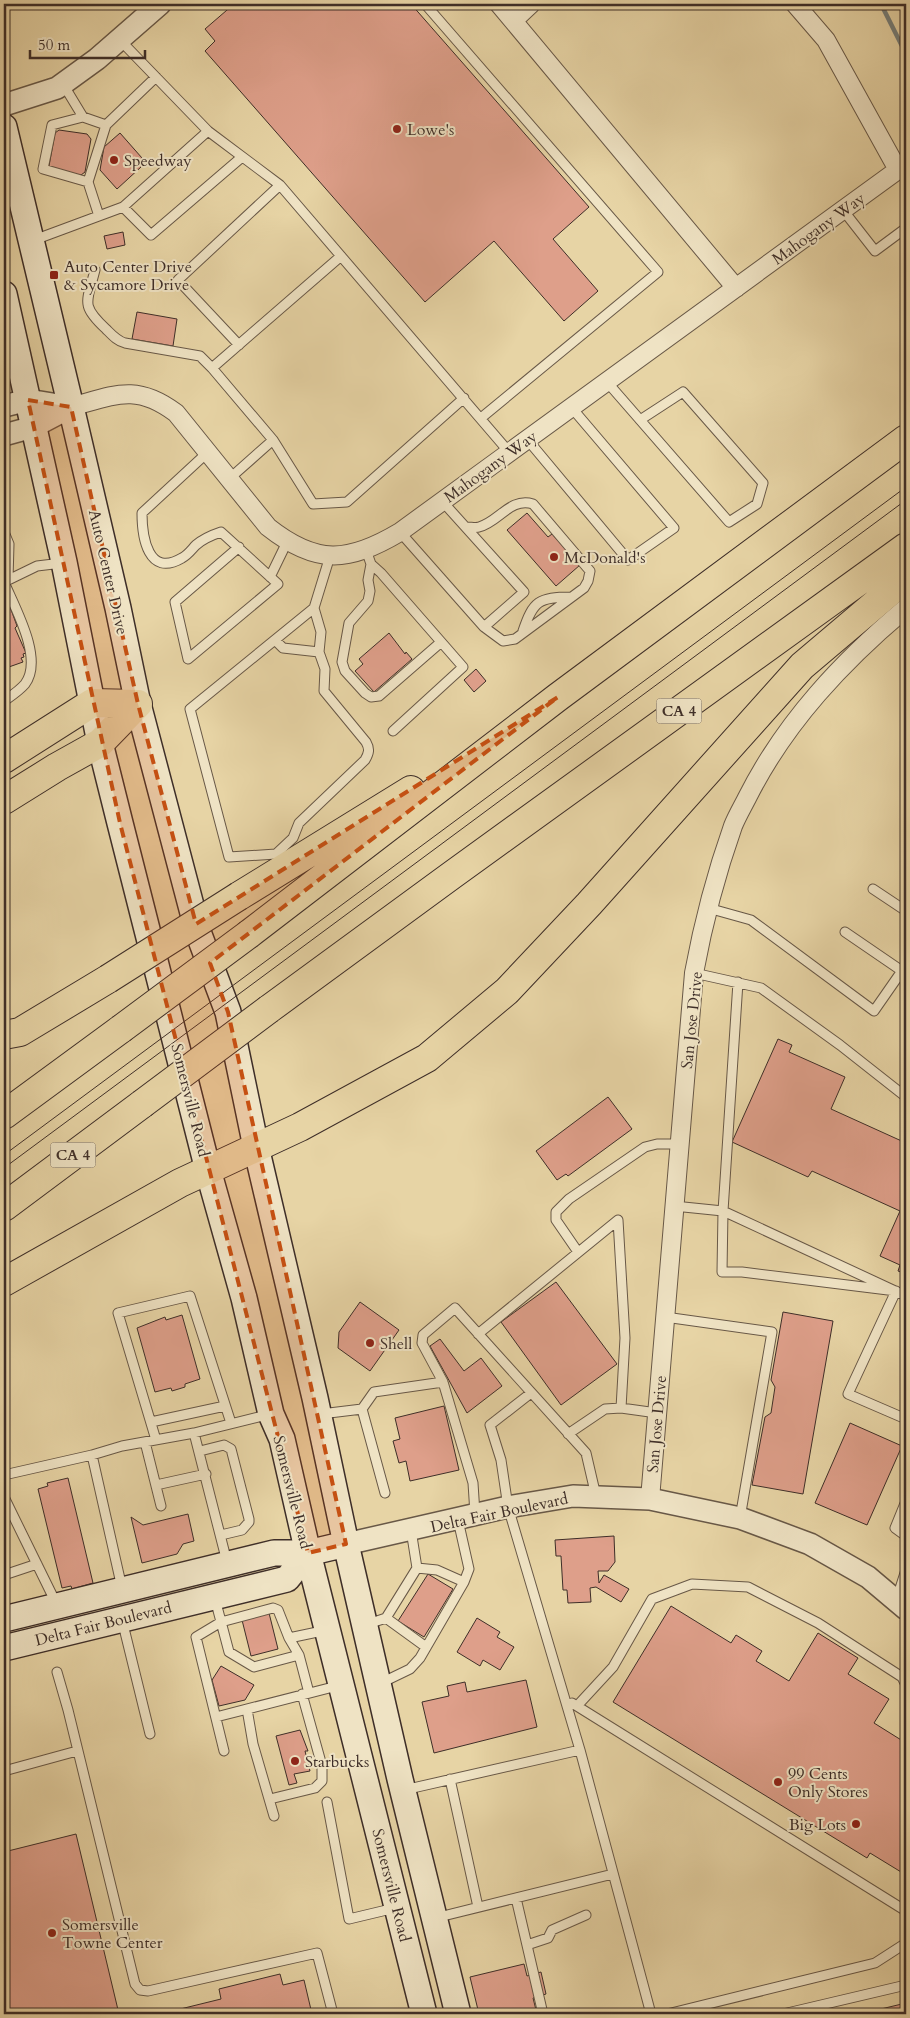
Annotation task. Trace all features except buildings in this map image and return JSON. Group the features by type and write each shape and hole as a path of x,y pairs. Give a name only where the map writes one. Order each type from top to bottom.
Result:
{"highway":[{"path":"4,1115 249,934 558,697 906,439"},
{"name":"CA 4","path":"4,1207 452,874 906,547"},
{"path":"4,1282 138,1206 208,1170 300,1127 427,1058 507,991 589,904 802,666 906,578"},
{"path":"4,1035 20,1032 108,979 558,697"},
{"path":"4,760 92,703 138,704"},
{"path":"4,800 100,743 138,704"}],"main road":[{"name":"Auto Center Drive","path":"4,127 71,407 138,704 198,932 228,1012"},
{"path":"4,294 64,562 100,743"},
{"name":"Somersville Road","path":"100,743 208,1170 244,1298 271,1414 282,1439 308,1553 424,2014"},
{"name":"Somersville Road","path":"228,1012 256,1147 346,1544 375,1621 378,1685 458,2014"},
{"name":"Delta Fair Boulevard","path":"4,1619 274,1553 308,1553 346,1544"},
{"name":"Delta Fair Boulevard","path":"4,1648 286,1579 308,1553"},
{"path":"44,1638 47,1608"}],"street":[{"path":"499,4 736,288"},
{"path":"514,20 531,4"},
{"path":"795,4 826,40 904,166"},
{"path":"4,105 57,88 97,59 157,5"},
{"name":"Mahogany Way","path":"71,407 120,393 140,394 161,402 176,413 268,527 287,542 305,550 330,556 358,553 368,557 509,452 904,166"},
{"path":"4,406 28,400 71,407"},
{"path":"4,435 33,427 71,407"},
{"name":"San Jose Drive","path":"650,1499 694,974 708,908 734,825 761,772 777,747 794,722 832,677 906,608"},
{"name":"Delta Fair Boulevard","path":"346,1544 467,1518 508,1507 573,1496 650,1499 740,1518 810,1544 868,1577 903,1600"}],"lane":[{"path":"426,4 658,272 481,418"},
{"path":"119,39 208,131 280,185 509,452"},
{"path":"99,216 88,182 106,125 156,77"},
{"path":"63,84 83,117"},
{"path":"88,182 43,169 52,125 83,117 106,125"},
{"path":"31,241 123,207 208,131"},
{"path":"123,207 150,235 242,157"},
{"path":"239,345 178,280 280,185"},
{"path":"843,210 875,251 906,228"},
{"path":"212,368 341,256"},
{"path":"95,270 87,305 94,318 116,339 125,343 200,356 273,440 313,504 347,502 464,398"},
{"path":"607,382 640,420 729,522 757,504 763,483 683,392 640,420"},
{"path":"527,439 628,560 674,528 571,407"},
{"path":"229,479 273,440"},
{"path":"208,452 142,513 142,535 149,552 158,562 169,564 184,558 197,544 221,532 239,547 278,584 188,659 175,602 239,547"},
{"path":"442,501 524,592 484,627"},
{"path":"400,532 484,627 503,640 515,639 584,588 588,581 590,571 584,562 532,504 524,501 480,527 467,527"},
{"path":"4,532 10,544 5,581 32,657 30,673 24,685 4,701"},
{"path":"270,576 287,542"},
{"path":"314,608 190,710 229,857 276,854 293,838 299,823 365,760 369,753 369,747 366,742 324,691 325,669 319,652 321,632 314,608 330,556"},
{"path":"368,557 440,643 463,667 393,731"},
{"path":"368,557 370,591 368,601 349,622 342,662 345,671 365,693 371,697 379,696 440,643"},
{"path":"5,581 37,566 64,562"},
{"path":"524,631 529,614 538,603 549,597 571,597"},
{"path":"275,640 282,648 319,652"},
{"path":"872,889 906,911"},
{"path":"708,908 751,920 874,1011 904,968 845,932"},
{"path":"694,974 761,988 840,1045 906,1098"},
{"path":"738,982 723,1211 722,1272 742,1272 896,1291"},
{"path":"578,1252 556,1220 556,1212 569,1199 645,1147 657,1144 679,1144"},
{"path":"674,1206 723,1211 906,1296"},
{"path":"478,1334 618,1220 625,1338 621,1408"},
{"path":"896,1291 848,1394 906,1419"},
{"path":"156,1440 118,1313 190,1296 230,1423"},
{"path":"378,1685 410,1669 426,1647 464,1582 469,1569 467,1518 473,1483 443,1382 422,1344 423,1335 456,1308 586,1452 596,1496"},
{"path":"665,1317 772,1332 740,1518"},
{"path":"318,1414 362,1409 374,1392 443,1382"},
{"path":"531,1393 490,1425 501,1460 508,1507 580,1750 651,2014"},
{"path":"151,1422 225,1406"},
{"path":"568,1434 604,1409 621,1408 657,1413"},
{"path":"362,1409 385,1492"},
{"path":"4,1475 92,1455 122,1446 194,1433 271,1414"},
{"path":"194,1433 228,1564"},
{"path":"145,1442 161,1506"},
{"path":"200,1451 226,1445 232,1452 249,1522 245,1528 221,1536"},
{"path":"92,1455 123,1590"},
{"path":"156,1485 206,1474"},
{"path":"4,1497 37,1564 47,1608"},
{"path":"906,1501 894,1528 906,1536"},
{"path":"410,1530 417,1568 375,1621 426,1647"},
{"path":"4,1575 37,1564"},
{"path":"417,1568 437,1570 464,1582"},
{"path":"903,1600 906,1570"},
{"path":"577,1706 613,1668 652,1599 692,1584 748,1587 818,1623 902,1678 906,1685"},
{"path":"214,1596 229,1652 254,1667 300,1655"},
{"path":"224,1751 196,1637 221,1622 276,1609 289,1638 300,1655 306,1693 322,1766 322,1780 315,1788 270,1799"},
{"path":"122,1619 150,1734"},
{"path":"289,1638 328,1630"},
{"path":"57,1672 135,1984 140,1990 148,1991 317,1953 333,2014"},
{"path":"216,1717 341,1685"},
{"path":"565,1699 906,1911"},
{"path":"246,1709 253,1744 274,1816"},
{"path":"403,1790 580,1750"},
{"path":"4,1771 77,1751"},
{"path":"450,1779 478,1906"},
{"path":"327,1802 349,1919 397,1907"},
{"path":"434,1918 613,1874"},
{"path":"516,1898 543,2014"},
{"path":"527,1945 548,1938 552,1930 586,1915"},
{"path":"667,2014 875,1963 906,1943"},
{"path":"783,2014 805,2012 906,1986"}],"highlighted area":[{"path":"28,400 71,407 138,704 196,924 558,697 210,963 228,1012 346,1544 308,1553 120,823"}],"waterway":[{"path":"881,4 906,54"}],"tram line":[{"path":"4,1155 906,487"},
{"path":"4,1168 906,500"}],"place":[{"name":"Lowe's","path":"397,129"},
{"name":"Speedway","path":"114,160"},
{"name":"Auto Center Drive & Sycamore Drive","path":"54,275"},
{"name":"McDonald's","path":"554,557"},
{"name":"Shell","path":"370,1343"},
{"name":"Starbucks","path":"295,1761"},
{"name":"99 Cents Only Stores","path":"778,1782"},
{"name":"Big Lots","path":"856,1824"},
{"name":"Somersville Towne Center","path":"52,1933"}]}
